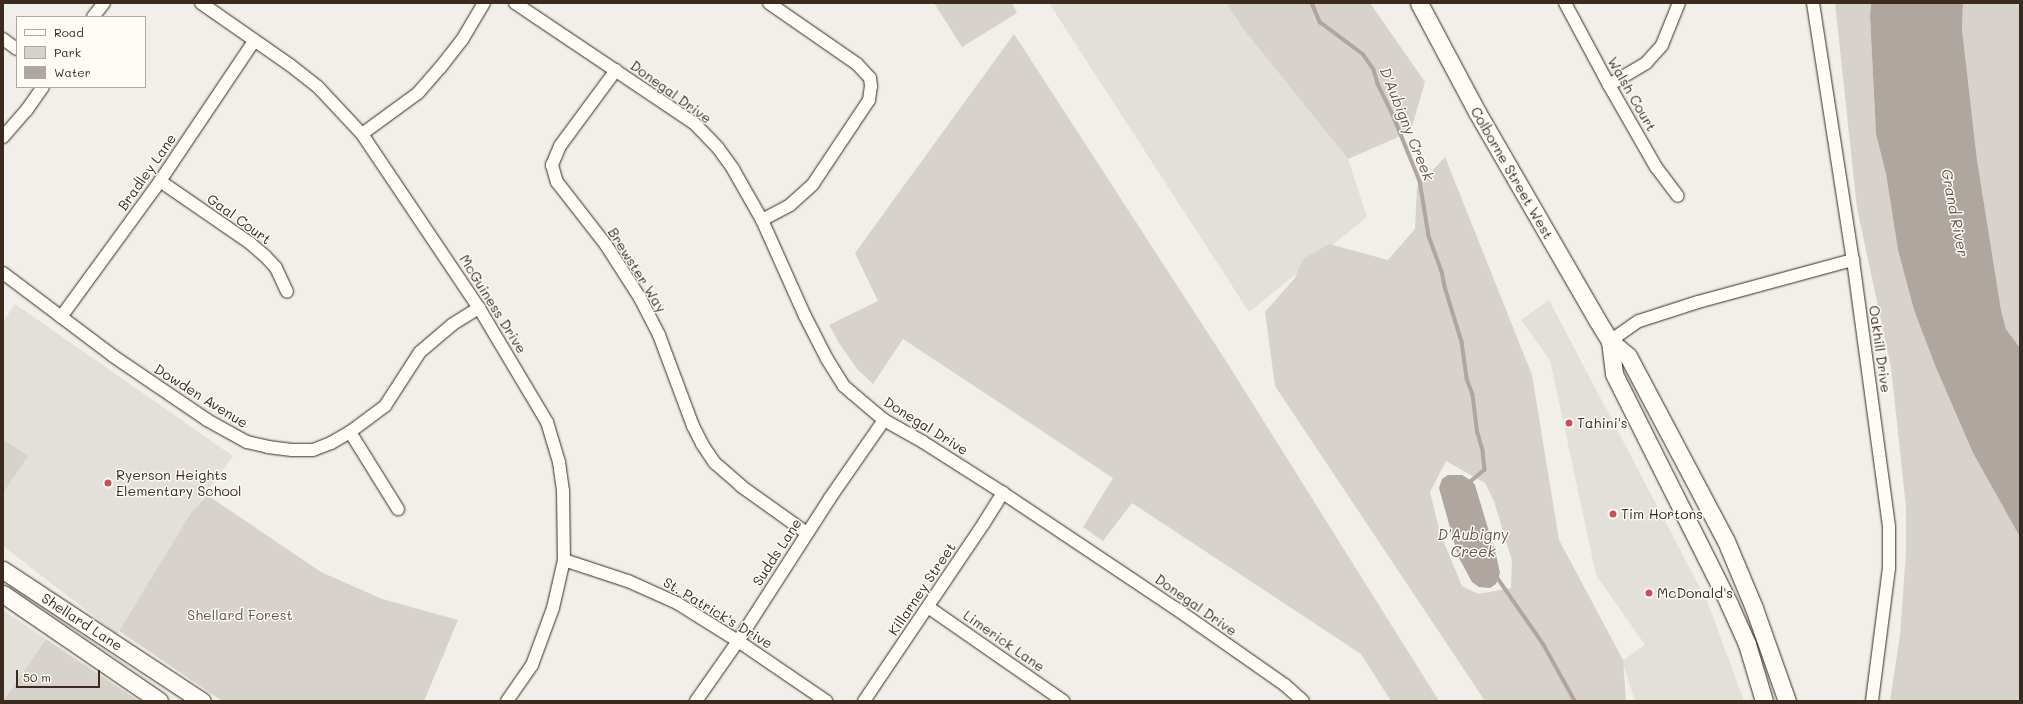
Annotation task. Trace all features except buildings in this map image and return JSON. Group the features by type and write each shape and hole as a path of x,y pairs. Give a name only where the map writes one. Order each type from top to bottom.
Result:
{"main road":[{"name":"Colborne Street West","path":"1419,3 1477,112 1610,341 1628,356 1726,541 1754,608 1786,701"},
{"name":"Colborne Street West","path":"1610,341 1614,374 1730,604 1747,644 1764,701"},
{"name":"Shellard Lane","path":"9,574 202,701"},
{"name":"Shellard Lane","path":"3,594 159,701"}],"street":[{"path":"94,16 104,3"},
{"name":"McGuiness Drive","path":"201,3 254,42 290,65 318,87 362,134 479,308 541,411 551,434 559,462 563,491 564,560 553,608 532,665 507,701"},
{"path":"362,134 418,92 440,68 462,40 484,3"},
{"name":"Donegal Drive","path":"515,3 695,124 718,148 733,169 762,220 805,316 827,359 844,386 884,420 1003,493 1175,608 1292,691 1303,701"},
{"path":"762,220 790,205 814,184 869,100 871,86 870,78 857,64 769,3"},
{"name":"Walsh Court","path":"1565,3 1609,85 1656,167 1678,196"},
{"path":"1609,85 1646,63 1662,44 1679,3"},
{"name":"Oakhill Drive","path":"1813,3 1853,260 1889,527 1889,568 1872,701"},
{"path":"3,39 16,48"},
{"name":"Bradley Lane","path":"61,317 160,181 254,42"},
{"name":"Brewster Way","path":"616,70 560,146 552,165 557,182 606,245 640,298 659,335 693,426 702,444 715,463 741,486 807,533"},
{"path":"3,137 26,111 42,88"},
{"name":"Gaal Court","path":"160,181 250,243 265,256 276,268 287,292"},
{"path":"1610,341 1639,321 1690,304 1853,260"},
{"name":"Dowden Avenue","path":"3,273 113,356 208,420 247,442 286,450 313,450 331,443 350,432 385,406 420,352 453,324 479,308"},
{"name":"Sudds Lane","path":"696,701 738,641 807,533 884,420"},
{"path":"350,432 398,509"},
{"name":"Killarney Street","path":"864,701 1003,493"},
{"name":"St. Patrick's Drive","path":"564,560 654,592 738,641 826,701"},
{"name":"Limerick Lane","path":"928,607 1063,701"},
{"path":"1284,701 1292,691"}],"shaded area":[{"path":"1049,3 1226,3 1244,30 1348,159 1367,217 1249,312"},
{"path":"1549,300 1708,603 1744,701 1635,701 1622,661 1645,645 1596,575 1550,360 1521,320"},
{"name":"Ryerson Heights Elementary School","path":"15,304 233,456 193,511 117,634 3,546 3,322"},
{"path":"3,610 46,639 3,701"}],"green space":[{"path":"934,3 1012,3 1017,13 962,47"},
{"path":"1226,3 1370,3 1425,82 1411,130 1348,159 1244,30"},
{"path":"1835,3 1871,3 1870,16 1876,134 1886,174 1898,250 1914,310 1973,453 2020,537 2020,701 1890,701 1900,635 1906,553 1906,507 1891,367 1857,208"},
{"path":"1963,3 2020,3 2020,348 2006,329 2001,310 1977,160 1962,29"},
{"path":"1014,34 1226,361 1439,701 1391,701 1361,654 1132,503 1103,541 1083,527 1113,478 903,339 873,384 857,369 839,343 829,325 878,301 855,253"},
{"path":"1445,157 1532,375 1559,540 1623,660 1626,701 1485,701 1275,386 1265,312 1295,278 1303,259 1329,244 1388,260 1415,229 1417,187","holes":["1446,461 1485,483 1494,501 1512,561 1511,588 1478,594 1462,586 1440,533 1430,492"]},
{"path":"3,439 28,456 3,493"},
{"name":"Shellard Forest","path":"207,495 321,572 382,599 458,620 424,701 222,701 119,631 191,513"},
{"path":"46,639 139,701 3,701"}],"water":[{"name":"Grand River","path":"1871,3 1963,3 1962,29 1977,160 2001,310 2006,329 2020,348 2020,537 1973,453 1935,365 1914,310 1898,250 1886,174 1876,134 1870,16"},
{"name":"D'Aubigny Creek","path":"1448,475 1462,475 1472,481 1475,485 1500,573 1496,584 1490,588 1479,587 1472,582 1458,556 1439,488 1442,479"}],"waterway":[{"name":"D'Aubigny Creek","path":"1312,3 1320,22 1363,54 1374,70 1378,84 1393,115 1420,181 1429,236 1442,271 1445,287 1462,342 1467,379 1473,395 1478,433 1483,451 1485,470 1472,481"},
{"name":"D'Aubigny Creek","path":"1497,577 1544,645 1575,701"}],"place":[{"name":"Tahini's","path":"1569,423"},
{"name":"Ryerson Heights Elementary School","path":"108,483"},
{"name":"Tim Hortons","path":"1613,514"},
{"name":"McDonald's","path":"1649,593"}]}
